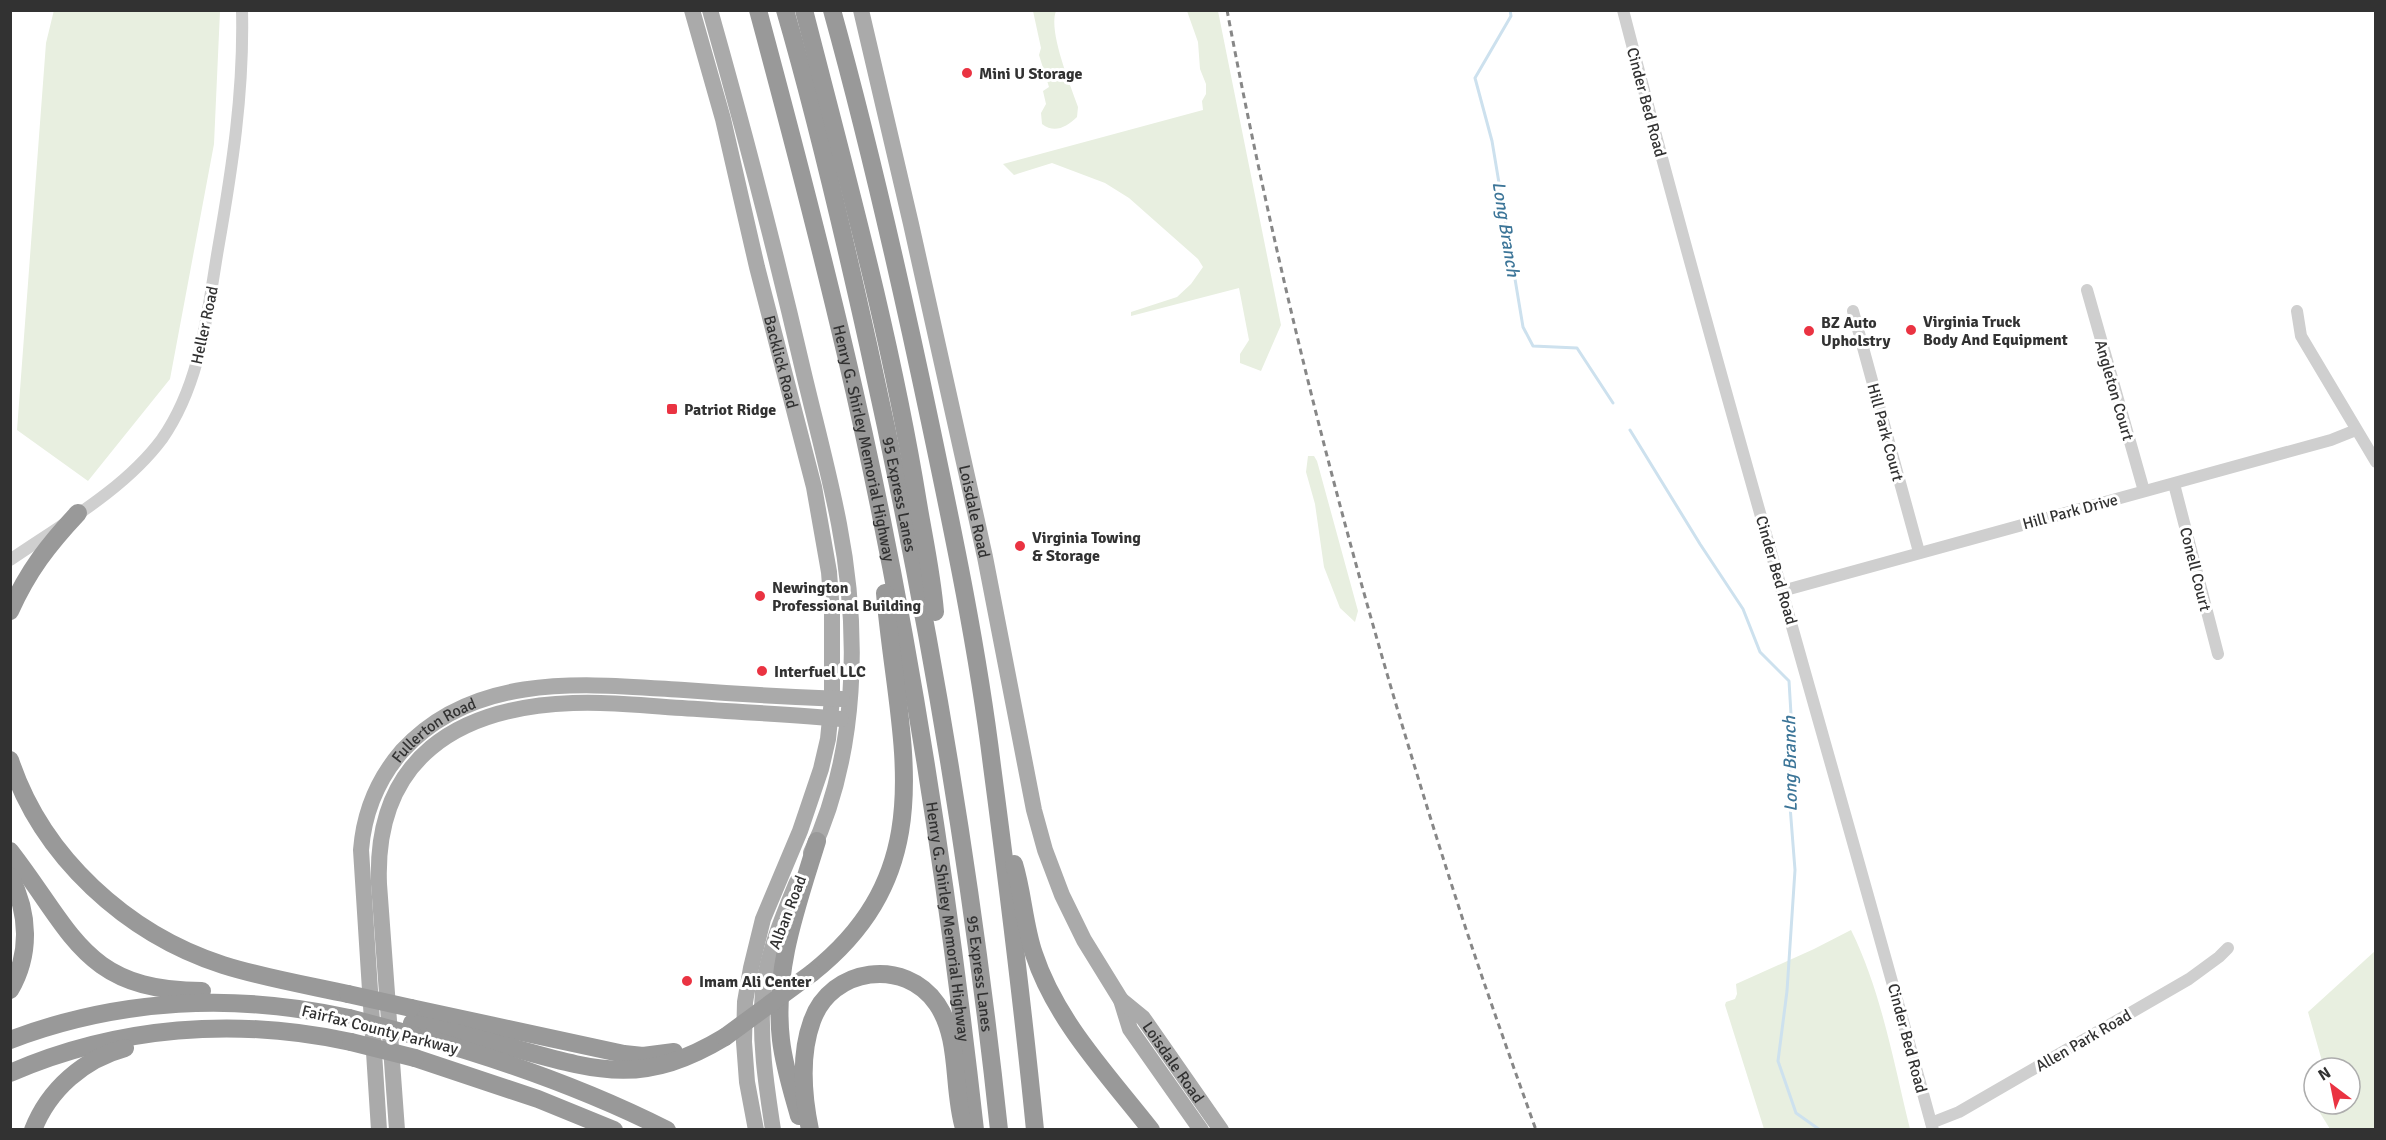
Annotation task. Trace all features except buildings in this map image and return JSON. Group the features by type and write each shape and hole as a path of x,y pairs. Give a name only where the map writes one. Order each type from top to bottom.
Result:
{"highway":[{"name":"Henry G. Shirley Memorial Highway","path":"758,10 846,355 876,498 911,681 936,830 975,1130"},
{"name":"95 Express Lanes","path":"784,10 844,241 918,580 948,748 974,924 999,1130"},
{"path":"804,10 861,234 910,452 934,601 948,748"},
{"path":"832,10 880,196 937,457 974,651 992,765 1035,1130"},
{"path":"10,760 19,786 70,865 120,911 157,936 192,954 223,965 348,994 412,1022 633,1056 678,1052 725,1034 812,973 848,940 871,911 889,877 902,824 903,741 889,639 876,498"},
{"path":"10,611 34,564 78,513"},
{"path":"997,810 1018,876 1030,942 1049,989 1073,1030 1151,1130"},
{"path":"804,1130 781,1040 780,999 788,937 817,841"},
{"path":"10,851 81,947 94,960 120,977 151,988 213,992 271,1005"},
{"path":"10,876 21,902 26,932 22,962 10,990"},
{"path":"810,1130 806,1102 805,1060 812,1021 825,998 837,987 853,978 876,973 891,974 910,980 928,993 937,1004 951,1044 965,1130"},
{"name":"Fairfax County Parkway","path":"10,1040 52,1025 134,1007 203,1002 271,1005 349,1018 412,1022 612,1104 667,1130"},
{"path":"33,1130 44,1107 57,1090 92,1061 123,1048 215,1028"},
{"name":"Fairfax County Parkway","path":"10,1073 65,1053 115,1039 181,1029 265,1029 315,1035 415,1058 527,1095 614,1130"}],"main road":[{"name":"Backlick Road","path":"692,10 723,119 757,267 818,507 831,597 833,652 830,718"},
{"name":"Backlick Road","path":"710,10 764,206 840,526 851,627 849,700"},
{"name":"Loisdale Road","path":"861,10 985,557 1045,850 1073,919 1121,1000 1130,1029 1201,1130"},
{"name":"Fullerton Road","path":"379,1130 361,875 362,838 368,811 382,778 416,737 446,716 478,701 513,692 552,686 596,685 849,700"},
{"name":"Alban Road","path":"773,1130 761,1046 763,990 773,948 788,904 817,841 836,783 849,700"},
{"name":"Fullerton Road","path":"397,1130 379,884 379,848 386,814 394,795 406,775 429,750 452,733 484,718 517,709 554,704 603,703 847,720"},
{"name":"Alban Road","path":"756,1130 747,1082 744,1042 745,1002 751,968 763,919 817,784 828,739 830,718"},
{"name":"Loisdale Road","path":"1121,1000 1143,1018 1221,1130"}],"street":[{"name":"Heller Road","path":"10,560 115,487 142,462 162,438 184,397 198,359 237,132 241,89 242,10"},
{"name":"Cinder Bed Road","path":"1623,10 1702,309 1728,393 1860,861 1932,1126"},
{"name":"Angleton Court","path":"2087,290 2144,491"},
{"name":"Hill Park Court","path":"1853,311 1919,552"},
{"path":"2296,311 2301,336 2376,462"},
{"name":"Hill Park Drive","path":"1782,591 2331,440 2356,430"},
{"name":"Conell Court","path":"2174,484 2218,654"},
{"name":"Allen Park Road","path":"1932,1126 2189,979 2228,948"}],"green space":[{"path":"54,10 220,11 214,144 170,379 88,481 17,430 46,43"},
{"path":"1033,11 1056,11 1054,20 1057,44 1078,107 1077,117 1069,124 1056,129 1042,124 1041,113 1046,104 1043,91 1049,87 1039,55 1041,48"},
{"path":"1187,11 1218,11 1281,325 1261,371 1240,363 1240,354 1249,340 1239,288 1131,316 1131,312 1177,297 1191,284 1203,267 1198,259 1129,198 1105,183 1052,163 1014,175 1003,164 1203,110 1202,101 1206,94 1206,84 1200,69 1198,42"},
{"path":"1308,456 1314,456 1317,461 1358,611 1355,622 1340,608 1324,567 1315,504 1306,472"},
{"path":"1851,930 1879,1002 1910,1129 1764,1129 1725,1005 1726,1002 1735,999 1736,984"},
{"path":"2375,951 2375,1129 2330,1129 2322,1116 2362,1116 2362,1056 2321,1056 2308,1012"}],"waterway":[{"name":"Long Branch","path":"1510,10 1511,16 1475,78 1492,141 1523,327 1533,346 1577,348 1613,403"},
{"name":"Long Branch","path":"1630,430 1743,609 1760,652 1789,681 1792,731 1789,793 1795,870 1787,991 1778,1061 1796,1113 1820,1130"}],"railway":[{"path":"1227,10 1275,240 1330,469 1361,582 1427,808 1463,920 1536,1130"}],"place":[{"name":"Mini U Storage","path":"967,73"},
{"name":"Virginia Truck Body And Equipment","path":"1911,330"},
{"name":"BZ Auto Upholstry","path":"1809,331"},
{"name":"Patriot Ridge","path":"672,409"},
{"name":"Virginia Towing & Storage","path":"1020,546"},
{"name":"Newington Professional Building","path":"760,596"},
{"name":"Interfuel LLC","path":"762,671"},
{"name":"Imam Ali Center","path":"687,981"}]}
